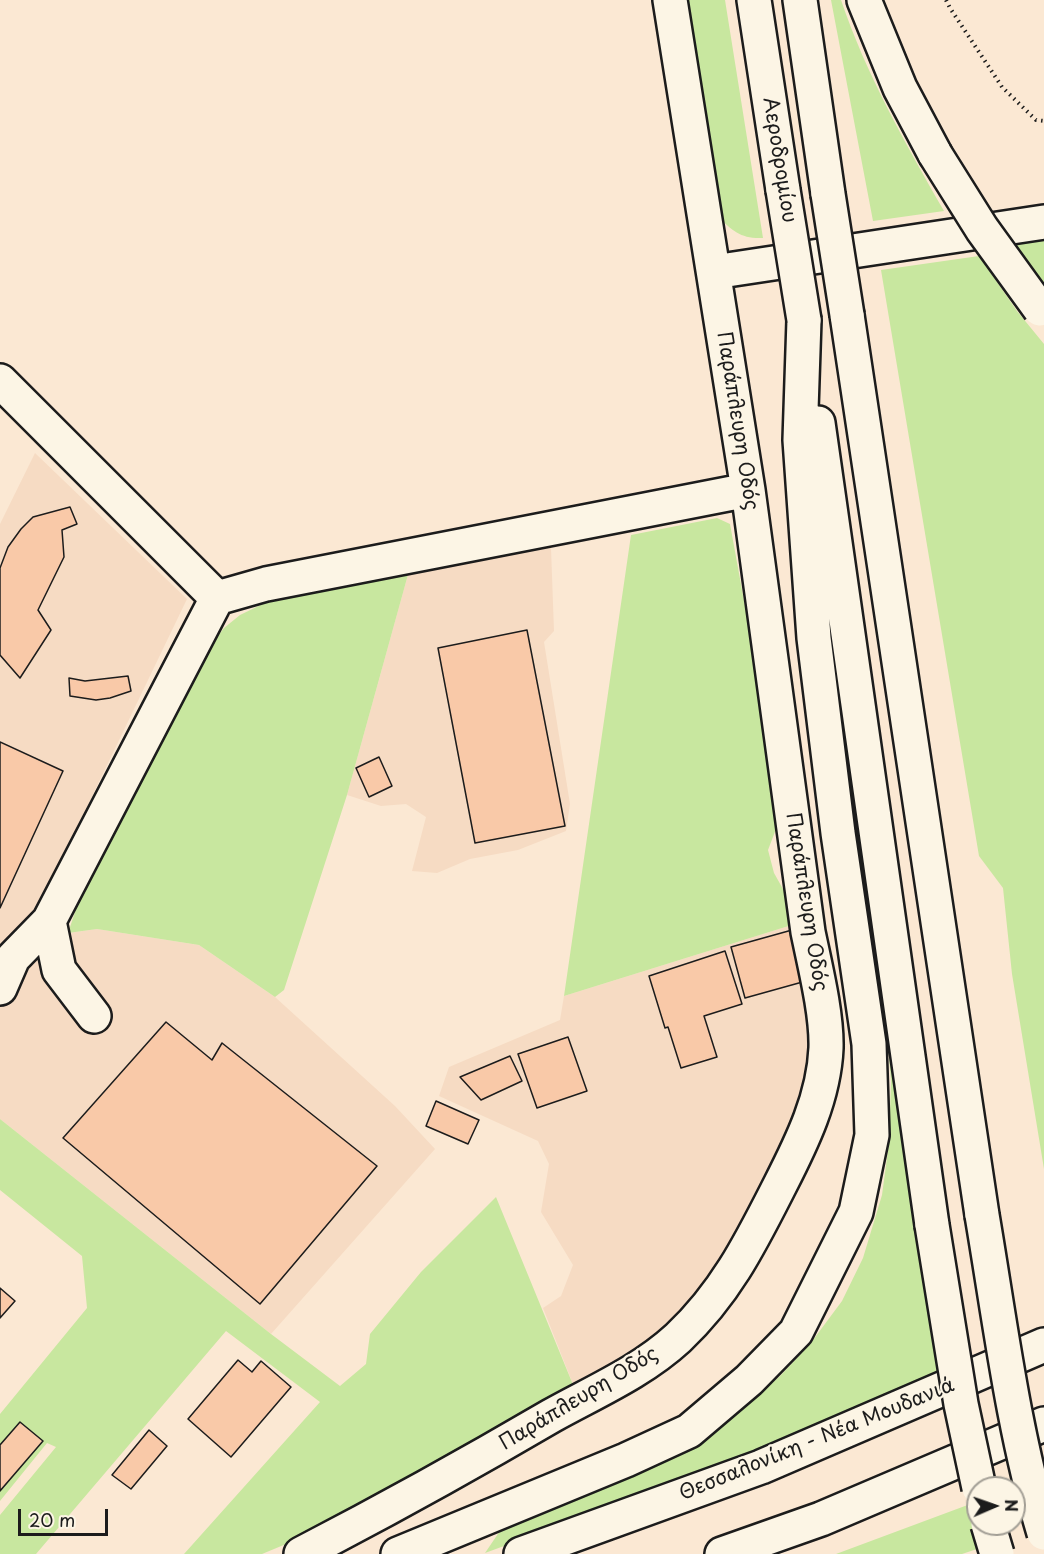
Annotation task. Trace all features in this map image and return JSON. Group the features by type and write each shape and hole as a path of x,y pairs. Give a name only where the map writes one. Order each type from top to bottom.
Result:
{"main road":[{"name":"Παράπλευρη Οδός","path":"301,1554 406,1499 639,1368 677,1338 713,1301 742,1260 792,1161 812,1116 821,1086 826,1047 821,1000 808,932 748,489 670,0"},
{"name":"Αεροδρομίου","path":"754,0 804,320"},
{"path":"800,0 982,1215 1011,1391 1034,1501 1044,1533"},
{"path":"864,0 900,88 935,154 982,229 1042,311"},
{"path":"714,272 1044,222"},
{"path":"804,320 932,1224 961,1404 976,1476"},
{"path":"398,1554 626,1460 689,1431 749,1380 796,1332 856,1212 872,1135 869,1044 838,833 814,638 800,440 804,320"},
{"path":"0,381 217,598"},
{"path":"0,988 13,958 49,921 217,598 266,584 748,489"},
{"path":"49,921 59,970 94,1016"},
{"name":"Θεσσαλονίκη - Νέα Μουδανιά","path":"521,1554 761,1467 1044,1345"},
{"path":"722,1554 821,1519 1044,1424"},
{"path":"992,1536 997,1554"}],"path":[{"path":"946,0 1002,87 1036,120 1044,121"}],"shaded area":[{"path":"35,453 187,599 32,921 0,948 0,524"},
{"path":"551,548 554,631 544,642 570,804 566,831 518,850 470,859 437,873 412,871 426,817 406,804 381,806 347,795 409,571"},
{"path":"795,924 810,983 809,1042 807,1083 787,1142 708,1286 626,1363 576,1392 543,1308 561,1296 573,1265 541,1212 549,1164 538,1141 439,1096 449,1067 560,1020 564,996"},
{"path":"97,929 199,945 275,997 395,1106 435,1149 271,1334 0,1119 0,997 8,978 68,933"}],"green space":[{"path":"685,0 725,0 763,238 738,233 718,217"},
{"path":"831,0 841,0 874,81 944,211 873,221"},
{"path":"1044,233 1044,284 1007,238"},
{"path":"979,256 1017,311 1044,344 1044,1169 1012,974 1003,888 979,856 881,270"},
{"path":"717,518 730,524 763,705 777,815 776,829 768,850 774,873 788,898 795,924 564,996 631,535"},
{"path":"409,571 347,795 284,990 275,997 199,945 97,929 68,933 79,900 207,650 224,628 240,615 273,599"},
{"path":"846,688 946,1373 762,1451 485,1553 508,1519 690,1444 728,1421 780,1376 810,1344 842,1301 863,1258 882,1195 889,1143 891,1081 885,1012 866,887"},
{"path":"0,1119 340,1386 366,1364 370,1334 421,1272 496,1197 576,1392 356,1515 262,1554 184,1554 320,1402 226,1331 36,1554 0,1554 0,1515 56,1447 47,1443 0,1501 0,1414 87,1308 82,1256 0,1190"},
{"path":"966,1506 966,1536 980,1536 983,1547 962,1554 836,1554"}],"building":[{"path":"70,507 77,524 62,530 64,557 38,610 51,630 20,678 0,655 0,568 8,547 33,517"},
{"path":"527,630 565,826 475,843 438,648"},
{"path":"128,676 131,691 96,700 70,696 69,678 85,681"},
{"path":"0,742 63,771 0,908"},
{"path":"379,757 392,786 369,797 356,768"},
{"path":"792,930 806,981 745,998 731,947"},
{"path":"725,951 742,1004 704,1016 717,1057 681,1068 668,1027 665,1028 649,976"},
{"path":"166,1022 212,1060 222,1043 377,1166 260,1304 63,1138"},
{"path":"568,1037 587,1091 537,1108 518,1054"},
{"path":"510,1056 522,1081 481,1100 460,1077"},
{"path":"436,1101 479,1120 468,1144 426,1126"},
{"path":"0,1288 15,1301 0,1318"},
{"path":"238,1360 252,1372 261,1361 291,1387 231,1457 188,1419"},
{"path":"20,1422 43,1441 0,1491 0,1445"},
{"path":"149,1430 167,1446 131,1489 112,1475"}]}
